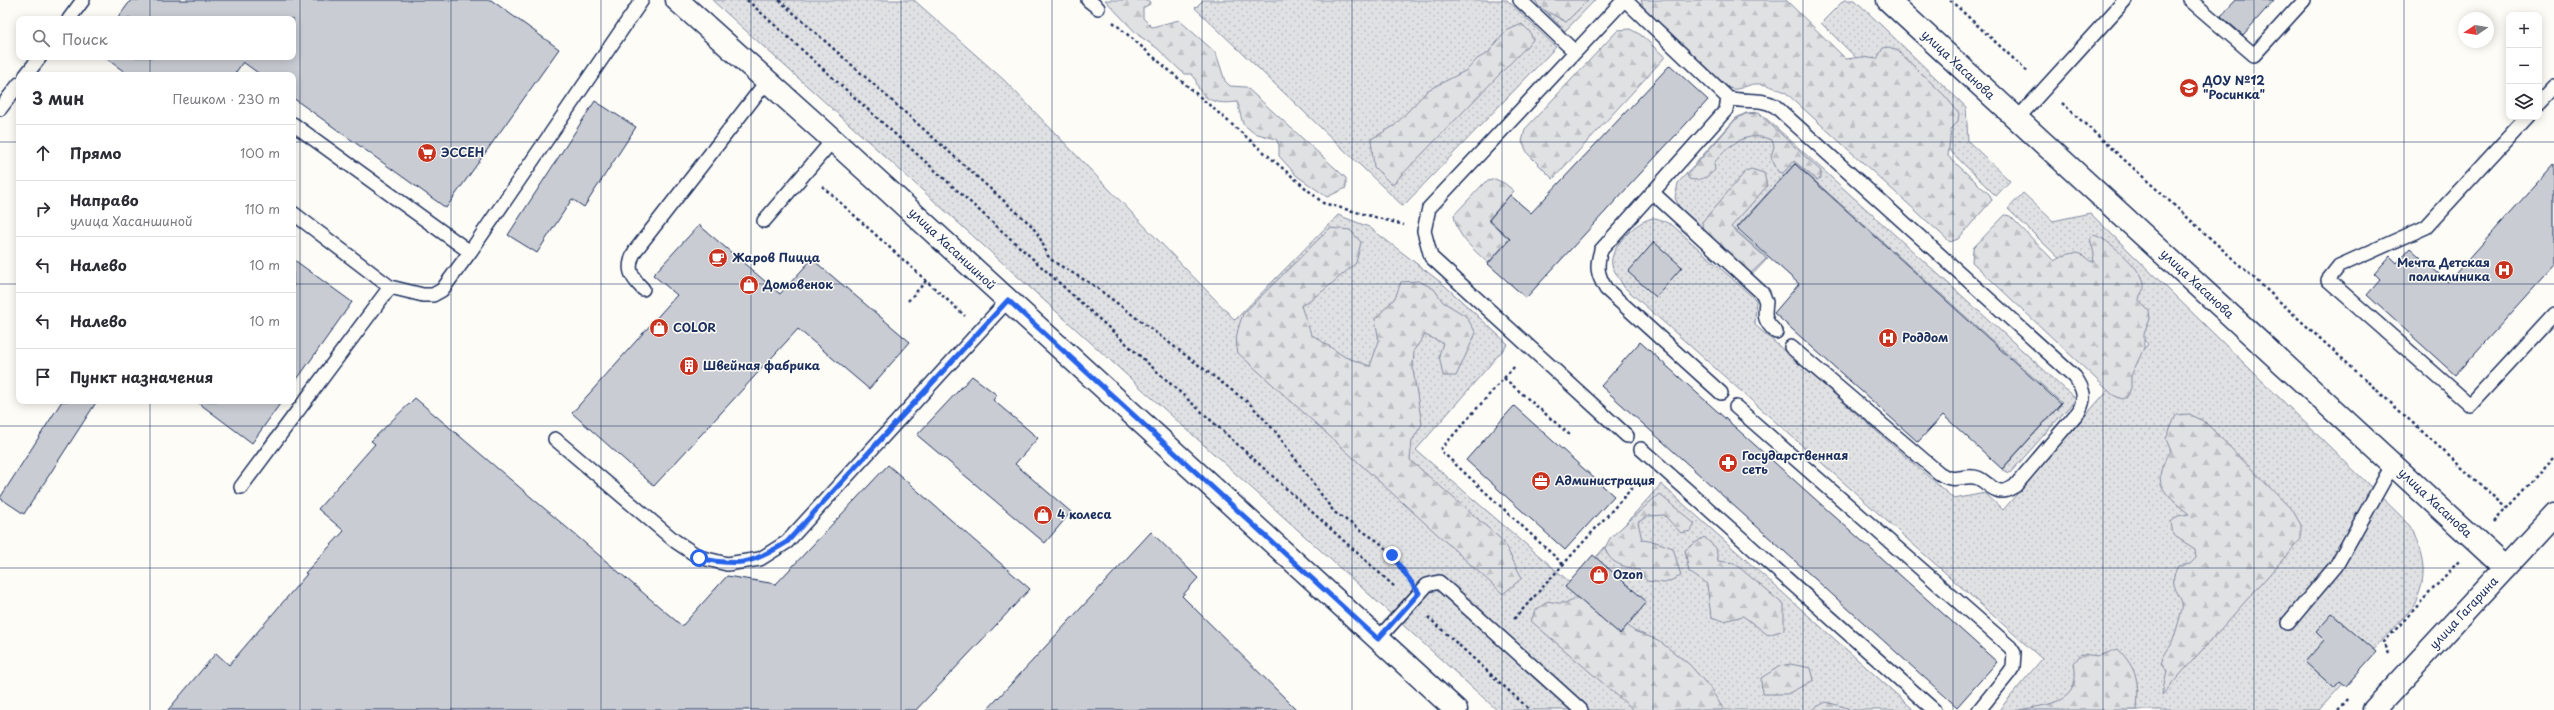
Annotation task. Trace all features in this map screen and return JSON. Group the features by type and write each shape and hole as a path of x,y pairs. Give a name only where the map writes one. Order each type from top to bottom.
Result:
{"street":[{"name":"улица Хасаншиной","path":"677,0 833,140 1456,710"},
{"name":"улица Хасанова","path":"1888,0 2506,568"},
{"name":"улица Гагарина","path":"2374,710 2554,515"}],"lane":[{"path":"71,16 83,0"},
{"path":"296,215 390,287 423,295 433,295 449,284 642,0"},
{"path":"1520,0 1575,52"},
{"path":"1627,436 1431,257 1424,231 1424,220 1429,208 1625,0 1728,98 1740,101 1764,100 1775,106 2075,377 2085,393 2084,402 2079,411 2015,486 2008,490 1997,490 1977,478 1955,480 1947,479 1791,346"},
{"path":"2017,119 2125,0"},
{"path":"2190,0 2254,55 2304,0"},
{"path":"28,72 38,60"},
{"path":"643,289 633,279 629,270 630,261 635,251 767,81"},
{"path":"2542,100 2554,87"},
{"path":"0,109 16,88"},
{"path":"1721,393 1606,289 1599,277 1596,266 1601,250 1726,110 1728,98"},
{"path":"2524,120 2426,227 2339,266 2328,280 2470,405 2554,314"},
{"path":"296,126 470,252"},
{"path":"764,220 833,140"},
{"path":"1652,192 1763,294 1766,302 1765,319 1776,332"},
{"path":"241,487 390,287"},
{"path":"555,439 675,541 699,558 727,564 760,559 787,542 1008,300"},
{"path":"1736,408 2010,647 2014,653 2013,667 1979,710"},
{"path":"1641,449 1934,710"},
{"path":"2288,623 2336,566 2393,464"},
{"path":"1378,639 1427,585 1439,582 1581,710"}],"path":[{"path":"748,0 1415,597 1530,710"},
{"path":"780,0 1031,225 1039,236 1048,256 1054,262 1093,285 1250,404 1275,431 1334,512 1379,542 1392,555 1415,597"},
{"path":"1950,0 2506,508"},
{"path":"1093,4 1323,203 1424,231"},
{"path":"806,171 980,330"},
{"path":"908,301 926,281"},
{"path":"1563,564 1440,450 1504,378 1571,436"},
{"path":"2384,660 2389,655 2384,642 2554,457"},
{"path":"1499,636 1656,462"},
{"path":"2338,710 2353,693"}],"green space":[{"path":"712,0 914,0 1004,80 1235,320 1338,215 1369,227 1443,284 1508,344 1416,450 1572,584 1661,484 1914,710 1497,710"},
{"path":"1105,0 1149,0 1150,4 1143,8 1143,18 1152,27 1179,20 1216,53 1225,81 1230,86 1246,87 1346,178 1346,188 1327,197 1297,176 1279,156 1279,145 1276,139 1254,133 1243,124 1237,102 1226,103 1214,101 1205,96 1201,92 1191,74 1184,74 1157,48 1138,35"},
{"path":"1203,0 1507,0 1556,47 1403,206 1195,8"},
{"path":"1534,0 1595,0 1565,31"},
{"path":"1535,0 1588,0 1566,22 1539,7"},
{"path":"1641,0 1786,0 1846,59 1862,57 1877,59 1883,48 1889,47 1898,51 1944,95 1959,113 1958,121 1951,130 1948,156 1990,195 1992,200 1958,239 1950,242 1785,92 1762,84 1754,84 1735,89 1729,88 1643,7"},
{"path":"1844,0 1855,0 1966,107 1968,141 2010,181 1996,196 1821,23"},
{"path":"1522,24 1530,32 1533,40 1392,185 1374,167 1371,139 1394,126 1428,90 1467,70 1477,59 1488,53 1506,31"},
{"path":"1630,29 1641,35 1665,57 1553,179 1528,154 1522,142 1525,129 1618,30"},
{"path":"1759,112 2076,399 2010,473 2002,470 2062,403 1795,163 1735,229 1768,258 1751,276 1682,213 1675,198 1678,183 1736,118 1746,113"},
{"path":"1758,113 1821,171 1821,178 1817,180 1794,161 1783,173 1778,172 1771,157 1774,146 1772,140 1763,137 1754,137 1739,141 1726,150 1714,163 1715,170 1709,175 1696,180 1689,179 1687,175 1735,120 1745,114"},
{"path":"1751,169 1764,173 1767,186 1731,227 1766,259 1750,274 1703,231 1702,222 1746,171"},
{"path":"1495,179 1504,183 1514,191 1488,220 1509,239 1488,263 1466,242 1458,230 1454,215 1485,182"},
{"path":"2023,193 2053,221 2090,213 2411,526 2419,547 2423,566 2422,585 2413,607 2319,710 1999,710 2042,659 1624,287 1612,265 1612,258 1619,243 1640,223 1654,218 1672,225 1756,300 1755,325 1954,499 1985,493 2003,510 2148,344 2008,209"},
{"path":"2005,215 2010,216 2054,261 2071,253 2075,253 2082,255 2093,262 2094,254 2090,238 2093,235 2107,241 2115,247 2137,270 2144,284 2139,301 2149,311 2150,319 2144,334 2144,348 2131,376 2131,388 2127,397 2122,399 2113,395 1972,262 1973,248"},
{"path":"1330,228 1350,230 1361,242 1356,263 1323,291 1301,306 1311,334 1345,357 1370,366 1379,341 1375,319 1395,298 1401,282 1419,281 1434,289 1443,302 1466,316 1476,333 1456,376 1443,376 1439,355 1443,343 1425,335 1414,350 1413,370 1422,424 1412,441 1410,460 1503,541 1522,578 1503,594 1238,353 1238,329 1243,314"},
{"path":"2189,414 2204,421 2293,511 2301,525 2301,539 2162,695 2167,671 2161,664 2171,645 2182,610 2181,600 2174,586 2175,574 2178,566 2190,564 2196,558 2195,549 2173,535 2171,522 2178,516 2189,514 2166,493 2160,479 2164,462 2171,451 2166,439 2176,415"},
{"path":"1659,494 1695,524 1691,531 1681,533 1664,515 1648,516 1638,522 1642,540 1656,542 1673,548 1681,576 1665,583 1647,581 1639,570 1618,564 1610,558 1605,548 1610,538"},
{"path":"1704,537 1716,548 1718,561 1734,563 1784,605 1784,630 1768,635 1743,616 1724,621 1711,617 1707,584 1689,572 1685,550"},
{"path":"1587,590 1634,631 1658,640 1690,665 1710,688 1724,710 1634,710 1531,621 1535,611 1548,601 1560,603 1569,602"},
{"path":"2118,649 2130,663 2136,677 2138,692 2137,710 2020,710 2052,703 2068,694 2073,686 2075,676 2074,663 2081,654 2098,656"},
{"path":"1790,664 1811,668 1814,680 1787,694 1762,694 1761,678 1780,666"},
{"path":"1826,702 1848,708 1848,710 1811,710"}],"building":[{"name":"ЭССЕН","path":"131,0 491,0 559,49 446,208 296,100 296,72 257,72 243,62 236,72 125,72 108,60 296,60 296,16 119,16"},
{"path":"2236,0 2274,0 2243,35 2221,16"},
{"path":"1670,65 1708,100 1526,298 1488,264 1510,239 1489,220 1510,195 1531,213"},
{"path":"595,101 636,127 584,207 572,199 537,253 508,235"},
{"path":"1795,164 2061,404 2002,469 1943,415 1918,442 1774,313 1799,284 1737,228"},
{"name":"Мечта Детская поликлиника","path":"2554,164 2554,266 2455,375 2367,295 2380,280 2374,274 2390,256 2397,263 2410,248 2448,282"},
{"name":"Швейная фабрика","path":"699,225 780,294 812,259 910,342 869,389 798,329 654,486 572,413 677,295 653,275"},
{"path":"1654,242 1682,267 1656,297 1628,272"},
{"path":"296,261 352,302 296,381"},
{"path":"1640,342 1997,662 1957,707 1601,386"},
{"path":"972,376 997,395 993,400 1038,438 1015,464 1071,512 1045,543 917,435"},
{"path":"415,398 682,626 727,576 776,584 888,465 1030,589 916,710 168,710 216,653 229,665 307,574 305,573 344,531 318,509 375,444 371,441"},
{"path":"60,404 95,404 24,514 0,498"},
{"path":"200,404 280,404 252,443"},
{"path":"1514,406 1614,496 1565,550 1466,460"},
{"path":"1151,532 1198,578 1182,596 1297,710 987,710"},
{"path":"1593,555 1647,602 1620,634 1565,587"},
{"path":"2332,614 2376,652 2346,686 2340,681 2334,688 2305,662 2324,640 2316,632"}],"place":[{"name":"ДОУ №12 \"Росинка\"","path":"2189,88"},
{"name":"ЭССЕН","path":"427,153"},
{"name":"Жаров Пицца","path":"718,258"},
{"name":"Мечта Детская поликлиника","path":"2504,270"},
{"name":"Домовенок","path":"749,285"},
{"name":"COLOR","path":"659,328"},
{"name":"Роддом","path":"1888,338"},
{"name":"Швейная фабрика","path":"689,366"},
{"name":"Государственная сеть","path":"1728,463"},
{"name":"Администрация","path":"1541,481"},
{"name":"4 колеса","path":"1043,515"},
{"name":"Ozon","path":"1599,575"}],"route":[{"path":"699,558 727,564 760,559 787,542 1008,300 1378,639 1419,593 1404,574 1392,555"}]}
